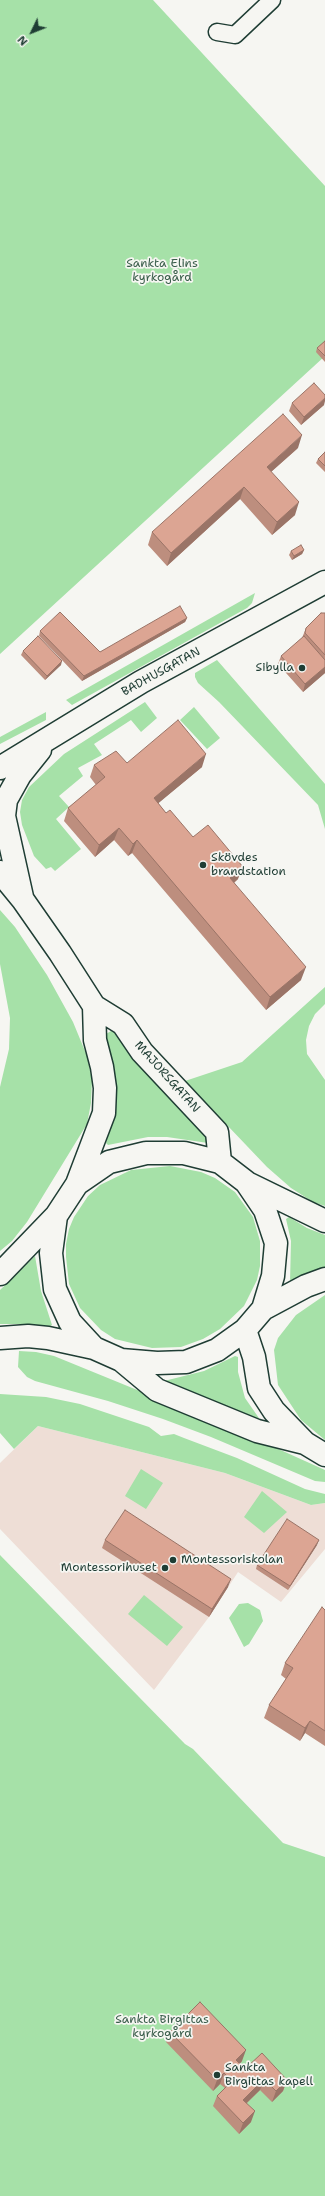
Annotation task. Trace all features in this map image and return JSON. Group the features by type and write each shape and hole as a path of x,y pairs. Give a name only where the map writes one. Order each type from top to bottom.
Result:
{"main road":[{"name":"BADHUSGATAN","path":"0,768 141,682 325,582"},
{"path":"23,900 4,816 6,800 20,775 46,741"},
{"name":"MAJORSGATAN","path":"0,872 23,900 94,1006 123,1024 142,1052 217,1132 220,1162"},
{"path":"0,1274 56,1216 76,1184 104,1113 106,1088 95,1040 94,1006"},
{"path":"76,1184 109,1162 146,1152 184,1154 220,1162 246,1182 325,1221"},
{"path":"246,1182 265,1210 276,1243 273,1276 263,1309"},
{"path":"56,1216 51,1253 55,1289 70,1322 94,1348"},
{"path":"121,1360 157,1364 186,1362 217,1350 245,1330 263,1309 306,1286 325,1279"},
{"path":"245,1330 254,1357 259,1388 274,1411 305,1443 325,1455"},
{"path":"0,1338 28,1336 48,1338 94,1348 121,1360 157,1390 258,1431 305,1443"}],"street":[{"path":"217,32 235,35 272,0"}],"shaded area":[{"name":"Montessoriskolan","path":"38,1426 225,1473 311,1505 325,1503 325,1549 281,1602 238,1572 209,1617 154,1690 0,1529 0,1463"}],"green space":[{"name":"Sankta Elins kyrkogård","path":"0,0 153,0 325,186 325,356 0,654"},
{"path":"255,593 252,603 247,608 72,705 66,700"},
{"path":"217,660 325,784 325,829 318,805 219,702 198,683 195,673"},
{"path":"145,702 157,718 141,732 131,720 94,744 102,755 78,768 83,776 59,796 69,807 56,819 81,849 55,871 51,867 46,869 34,856 22,825 20,812 22,800 29,787 64,754"},
{"path":"194,707 220,738 207,749 180,720"},
{"path":"46,712 46,720 0,744 0,737"},
{"path":"0,910 15,927 47,975 73,1022 87,1056 92,1080 91,1103 87,1124 27,1222 12,1241 0,1251 0,1087 9,1049 10,1018 0,964"},
{"path":"325,987 325,1004 315,1014 309,1026 306,1040 307,1054 325,1080 325,1206 313,1202 291,1188 267,1167 185,1081 242,1062"},
{"path":"111,1031 116,1033 165,1092 209,1141 208,1143 167,1137 148,1137 108,1145 106,1143 116,1107 117,1087 114,1069 105,1038 106,1034"},
{"path":"170,1166 201,1172 215,1178 235,1192 253,1217 260,1241 260,1266 257,1280 244,1306 220,1329 203,1339 181,1347 152,1348 115,1339 101,1330 80,1308 69,1284 66,1244 69,1229 74,1217 88,1196 100,1185 131,1170"},
{"path":"289,1217 307,1228 325,1235 325,1268 290,1283 291,1241 286,1219"},
{"path":"35,1256 41,1291 52,1325 49,1327 29,1324 0,1324 0,1290"},
{"path":"325,1295 325,1440 301,1420 278,1385 274,1350 278,1338 296,1315"},
{"path":"19,1351 36,1352 54,1356 245,1434 325,1470 325,1482 315,1481 211,1437 163,1419 108,1401 35,1381 27,1377 18,1367"},
{"path":"235,1356 238,1357 238,1372 245,1398 261,1421 164,1381 204,1371"},
{"path":"0,1394 46,1397 80,1404 149,1427 161,1436 174,1434 237,1458 305,1489 325,1494 325,1503 311,1505 225,1473 38,1426 14,1449 0,1433"},
{"path":"141,1469 163,1483 146,1509 125,1496"},
{"path":"262,1491 287,1512 264,1533 244,1517"},
{"name":"Sankta Birgittas kyrkogård","path":"0,1555 185,1744 193,1749 283,1843 325,1857 325,2196 0,2196"},
{"path":"144,1595 183,1627 167,1646 128,1614"},
{"path":"248,1603 260,1610 263,1621 249,1644 244,1647 229,1618 239,1604"}],"building":[{"path":"325,341 325,356 317,348"},
{"path":"314,383 325,395 325,398 304,417 292,403"},
{"path":"283,414 302,435 267,467 299,502 277,522 244,487 171,553 152,532"},
{"path":"325,452 325,466 318,459"},
{"path":"301,545 304,550 294,556 291,551"},
{"path":"180,606 187,618 84,676 40,631 60,612 100,652"},
{"path":"321,613 325,613 325,655 305,633 306,628"},
{"path":"38,636 62,661 47,676 23,651"},
{"name":"Sibylla","path":"304,636 325,660 325,667 305,684 281,656"},
{"path":"178,720 206,754 154,798 166,813 170,810 193,837 208,825 243,867 230,878 306,967 270,997 137,840 133,844 119,828 99,845 68,808 105,777 94,765 116,751 127,763"},
{"name":"Montessorihuset","path":"125,1510 231,1579 212,1609 105,1540"},
{"path":"287,1519 319,1540 290,1586 257,1565"},
{"path":"322,1607 325,1610 325,1731 310,1721 305,1728 269,1705 293,1668 285,1663"},
{"name":"Sankta Birgittas kapell","path":"200,2002 246,2050 236,2060 245,2069 262,2053 287,2080 276,2091 264,2079 243,2100 255,2111 243,2123 217,2096 232,2081 224,2073 217,2080 170,2032"}],"place":[{"name":"Sibylla","path":"302,668"},
{"name":"Skövdes brandstation","path":"203,865"},
{"name":"Montessoriskolan","path":"173,1560"},
{"name":"Montessorihuset","path":"165,1568"},
{"name":"Sankta Birgittas kapell","path":"217,2075"}]}
